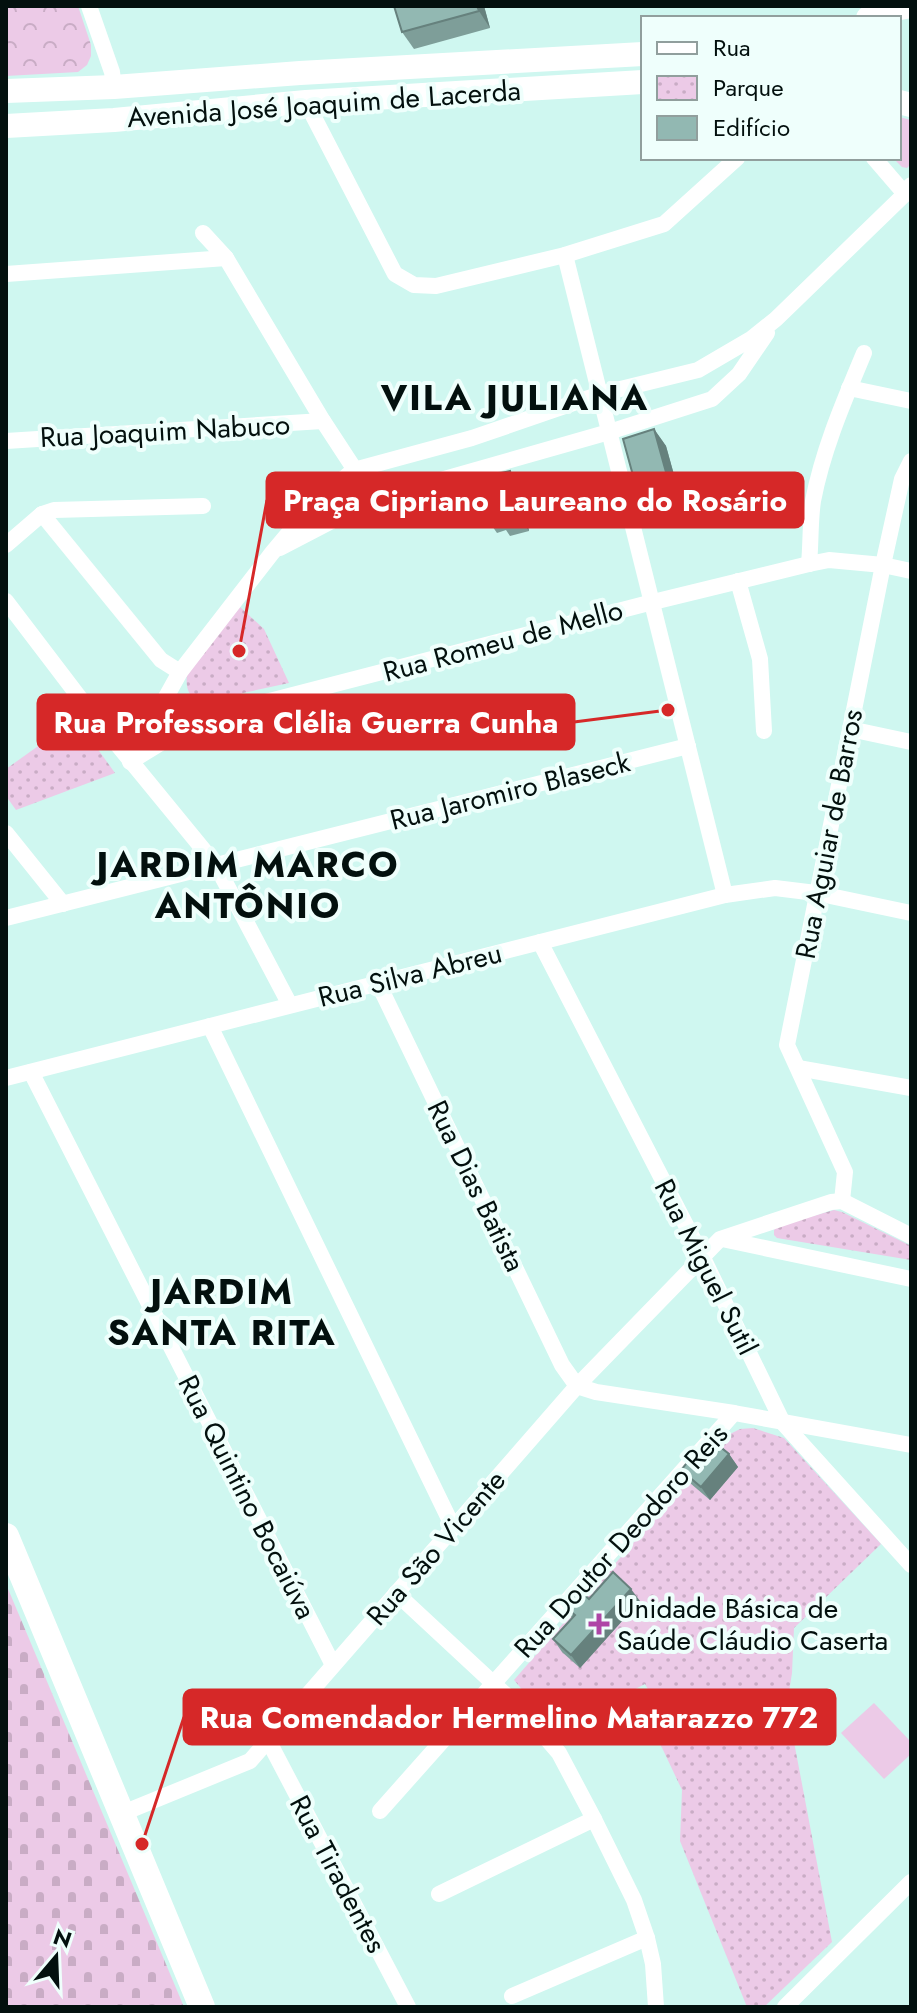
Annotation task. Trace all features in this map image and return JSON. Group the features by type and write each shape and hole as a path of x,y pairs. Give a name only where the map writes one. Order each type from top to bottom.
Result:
{"main road":[{"path":"873,16 911,6"},
{"name":"Avenida José Joaquim de Lacerda","path":"6,91 641,54"},
{"name":"Avenida José Joaquim de Lacerda","path":"6,126 114,120 306,102 641,82"},
{"path":"6,1536 202,2007"}],"street":[{"path":"89,6 112,72 114,87"},
{"path":"306,102 395,274 414,285 436,286 565,255 664,224 735,160"},
{"path":"130,762 180,672 313,504 354,470 472,438 600,394 698,370 751,339 776,319 908,189 876,160"},
{"path":"203,233 226,258 323,421 374,499"},
{"path":"565,255 725,895"},
{"path":"6,274 226,258"},
{"path":"272,553 374,499 609,432 712,399 739,374 776,319"},
{"path":"809,564 813,503 824,455 864,353"},
{"path":"849,388 911,401"},
{"name":"Rua Joaquim Nabuco","path":"6,441 323,421"},
{"name":"Rua Aguiar de Barros","path":"842,1201 845,1172 787,1045 883,565 902,479 911,461"},
{"path":"6,545 42,514 54,510 203,506"},
{"path":"42,514 161,660 180,672"},
{"name":"Rua Romeu de Mello","path":"130,762 200,719 652,602 829,560 911,571"},
{"path":"738,581 760,659 764,731"},
{"path":"6,601 130,762 216,865 290,1005"},
{"path":"850,729 911,742"},
{"name":"Rua Jaromiro Blaseck","path":"6,918 688,746"},
{"path":"6,833 63,904"},
{"name":"Rua Silva Abreu","path":"6,1078 725,895 775,888 816,893 911,913"},
{"name":"Rua Miguel Sutil","path":"540,942 702,1256 783,1423 911,1565"},
{"name":"Rua Dias Batista","path":"378,983 562,1365 577,1386"},
{"path":"210,1026 453,1527"},
{"path":"798,1068 911,1088"},
{"name":"Rua Quintino Bocaiúva","path":"31,1072 333,1665"},
{"path":"720,1239 842,1201 911,1236"},
{"path":"765,1224 755,1234 766,1248"},
{"path":"720,1239 911,1279"},
{"name":"Rua São Vicente","path":"123,1813 250,1761 577,1386 720,1239"},
{"path":"577,1386 596,1392 911,1445"},
{"name":"Rua Doutor Deodoro Reis","path":"380,1811 734,1413"},
{"path":"396,1593 522,1710 559,1753 634,1900 653,1964 656,2007"},
{"name":"Rua Tiradentes","path":"268,1740 408,2007"},
{"path":"439,1894 594,1819"},
{"path":"785,2007 911,1882"},
{"path":"512,1996 647,1938"}],"green space":[{"path":"6,6 78,6 91,45 87,65 78,72 6,76"},
{"path":"901,118 911,120 911,164 907,168 895,160 901,160"},
{"path":"240,607 264,629 289,683 243,693 207,708 190,694 187,672"},
{"path":"76,719 115,773 16,810 6,796 6,769"},
{"path":"834,1210 911,1246 911,1260 777,1238 774,1235 777,1226"},
{"path":"753,1428 784,1438 881,1544 794,1628 787,1705 832,1942 764,2007 747,2007 680,1841 682,1790 647,1716 659,1709 645,1684 556,1730 514,1680 726,1436 740,1429"},
{"path":"6,1584 184,2007 6,2007"},
{"path":"874,1703 911,1742 911,1754 884,1779 841,1733"}],"building":[{"path":"394,6 477,6 479,11 402,32"},
{"path":"654,429 669,483 637,490 623,439"},
{"path":"510,471 520,518 501,523 499,517 488,520 481,489 494,485 492,475"},
{"path":"708,1437 729,1454 701,1487 681,1470"},
{"path":"613,1572 631,1589 571,1655 553,1639 575,1615 564,1606 579,1590 589,1599"}],"place":[{"name":"Praça Cipriano Laureano do Rosário","path":"239,651"},
{"name":"Rua Professora Clélia Guerra Cunha","path":"668,710"},
{"name":"Unidade Básica de Saúde Cláudio Caserta","path":"599,1624"},
{"name":"Rua Comendador Hermelino Matarazzo 772","path":"142,1844"}],"district":[{"name":"VILA JULIANA","path":"515,397"},
{"name":"JARDIM MARCO ANTÔNIO","path":"248,884"},
{"name":"JARDIM SANTA RITA","path":"222,1312"}]}
